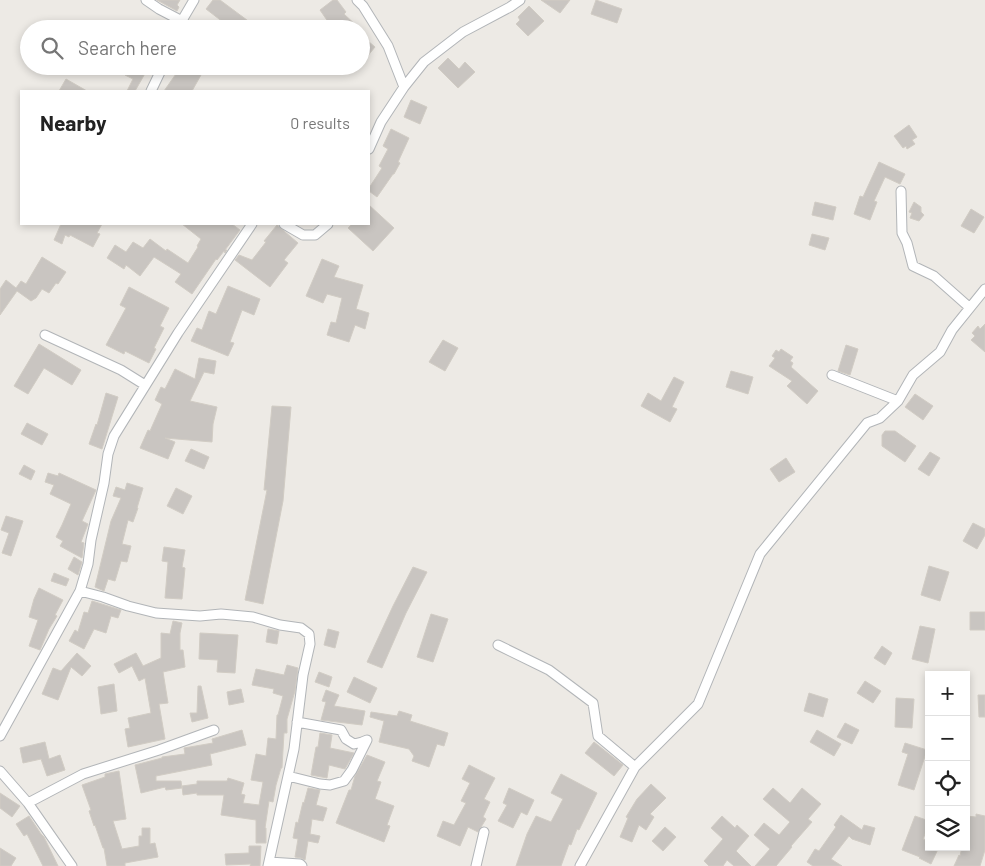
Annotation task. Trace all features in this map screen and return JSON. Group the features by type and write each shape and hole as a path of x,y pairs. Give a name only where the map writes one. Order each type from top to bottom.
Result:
{"street":[{"path":"146,0 174,20"},
{"path":"184,20 194,0"},
{"path":"357,0 363,6 388,46 404,87"},
{"path":"370,147 381,122 404,87 424,62 463,32 520,0"},
{"path":"151,90 159,75"},
{"path":"901,191 902,233 914,266 934,276 969,307"},
{"path":"0,736 80,591 88,564 108,454 114,436 178,333 251,225"},
{"path":"286,225 302,234 315,235 327,225"},
{"path":"580,866 635,767 698,704 760,554 867,423 880,418 898,401 913,375 940,352 952,330 985,289"},
{"path":"45,335 120,370 145,385"},
{"path":"832,376 898,401"},
{"path":"80,591 156,613 200,616 221,614 253,617 280,625 301,628 309,634 310,644 303,675 294,748 269,864 300,864 302,866"},
{"path":"498,645 549,670 593,703 598,736 635,767"},
{"path":"288,776 330,785 344,781 352,770 367,740 354,744 346,739 341,730 297,722"},
{"path":"28,804 84,774 214,730"},
{"path":"0,772 28,804 72,866"},
{"path":"476,866 484,832"}],"building":[{"path":"157,0 180,0 177,5 179,7 177,11"},
{"path":"213,0 220,0 247,20 220,20 206,9"},
{"path":"333,0 337,0 346,12 344,14 350,20 327,20 320,10"},
{"path":"541,0 570,0 560,13"},
{"path":"596,0 622,9 617,23 591,14"},
{"path":"529,6 544,21 528,36 516,24 520,20 518,17"},
{"path":"370,43 375,47 370,53"},
{"path":"448,58 459,69 465,62 475,72 458,88 438,68"},
{"path":"125,75 144,75 136,90 128,90 133,79"},
{"path":"175,75 201,75 193,90 165,90"},
{"path":"66,79 85,90 60,90"},
{"path":"411,100 427,107 420,124 404,117"},
{"path":"909,125 917,137 912,140 915,144 907,149 906,146 903,148 894,136"},
{"path":"391,129 409,138 398,162 400,163 377,197 370,192 370,186 382,168 379,166 388,149 383,146"},
{"path":"879,162 905,174 900,184 885,177 874,201 877,202 870,220 854,214 860,196 863,197"},
{"path":"815,202 836,207 833,220 812,215"},
{"path":"914,202 921,207 921,212 924,215 919,221 910,218 912,213 909,212"},
{"path":"370,206 394,228 373,251 348,228 351,225 370,225"},
{"path":"971,209 984,217 974,233 961,226"},
{"path":"61,225 101,225 97,233 100,234 93,247 70,235 69,237 65,235 62,244 54,240"},
{"path":"183,225 233,225 240,230 225,250 227,250 225,253 224,251 216,259 192,294 175,282 181,274 154,257 140,276 126,265 124,269 107,258 115,245 126,252 133,242 143,248 150,239 166,251 167,249 188,263 201,239"},
{"path":"277,225 298,243 284,260 288,263 270,287 235,260 239,255 252,260"},
{"path":"812,234 829,238 825,250 809,245"},
{"path":"42,257 66,272 58,284 56,283 49,293 42,289 36,298 31,301 17,291 0,315 0,289 6,280 16,288 21,281 26,284"},
{"path":"322,259 339,266 334,277 363,285 356,309 369,313 365,329 355,325 349,342 327,335 331,322 336,323 342,298 327,294 323,303 306,296"},
{"path":"228,286 260,299 254,315 242,310 230,342 234,343 228,356 191,341 197,328 202,330 209,311 216,314"},
{"path":"129,287 169,308 160,326 164,328 149,363 125,351 124,354 106,345 126,308 120,305"},
{"path":"985,324 985,352 971,340 975,336 972,333 978,326 980,329"},
{"path":"443,340 458,348 445,371 429,362"},
{"path":"39,344 81,370 72,385 44,368 28,394 14,386"},
{"path":"846,345 858,349 850,375 838,371"},
{"path":"781,349 793,357 790,361 793,363 791,367 818,391 807,404 787,386 792,381 769,366 775,358 772,356 776,350 779,352"},
{"path":"199,358 216,361 214,374 204,372 190,401 217,407 213,424 212,442 165,438 175,442 168,459 140,448 162,404 155,400 161,387 165,389 175,369 195,379"},
{"path":"731,371 753,377 748,394 726,387"},
{"path":"674,377 684,382 672,407 677,409 670,422 641,406 648,393 661,401"},
{"path":"106,393 118,397 102,449 89,444 97,425"},
{"path":"915,394 933,406 923,420 905,407"},
{"path":"272,406 291,407 283,501 263,604 245,600 267,490 264,490"},
{"path":"27,423 48,434 42,445 21,434"},
{"path":"885,431 895,431 916,446 905,462 882,446 882,435"},
{"path":"191,449 209,457 204,469 185,461"},
{"path":"930,452 940,458 929,476 918,469"},
{"path":"786,458 795,472 779,482 770,469"},
{"path":"24,465 35,471 31,480 19,474"},
{"path":"48,473 58,476 59,473 96,490 82,521 88,524 81,542 84,543 82,558 60,546 63,541 56,537 71,504 50,494 54,485 45,482"},
{"path":"127,483 143,488 133,522 128,520 122,544 131,546 127,562 121,561 115,581 108,579 104,591 95,587 111,521 121,498 113,496 116,487 125,490"},
{"path":"176,488 192,496 183,514 167,506"},
{"path":"6,516 23,521 11,556 2,553 9,533 1,530"},
{"path":"973,523 985,529 985,535 977,549 963,541"},
{"path":"164,547 185,550 182,567 185,568 182,599 165,598 168,562 162,561"},
{"path":"74,557 82,562 78,575 68,569"},
{"path":"929,566 949,572 940,601 921,595"},
{"path":"413,567 427,572 406,613 382,668 367,662"},
{"path":"54,573 69,579 66,586 51,581"},
{"path":"39,588 63,600 40,650 29,646 38,620 29,617"},
{"path":"92,601 121,610 118,618 111,616 106,633 94,629 84,649 69,641 75,630 78,632 84,612 88,613"},
{"path":"970,612 985,612 985,630 970,630"},
{"path":"431,614 448,619 433,662 417,657"},
{"path":"173,621 182,623 180,650 183,650 185,667 163,672 168,703 159,704 165,739 128,747 125,729 130,728 128,718 151,713 145,678 139,681 132,666 119,673 114,664 136,653 143,666 161,658 161,633 170,634"},
{"path":"920,626 935,629 928,663 912,659"},
{"path":"268,629 279,631 277,644 266,642"},
{"path":"328,629 339,632 335,648 324,645"},
{"path":"200,633 238,635 235,673 217,672 218,660 199,659"},
{"path":"882,646 892,653 885,665 874,658"},
{"path":"77,653 91,666 82,676 71,667 58,700 42,694 53,668 61,671"},
{"path":"287,665 298,668 295,691 287,719 287,733 284,733 282,768 273,802 269,801 265,828 266,843 256,843 256,820 221,815 224,795 197,795 197,793 183,795 182,786 197,784 197,781 227,781 228,778 244,783 241,794 245,795 243,803 259,805 263,782 251,780 256,754 266,756 268,738 276,739 277,715 283,696 273,693 274,689 252,685 256,669 284,675"},
{"path":"319,672 332,677 329,687 315,682"},
{"path":"354,677 377,688 370,703 347,692"},
{"path":"865,681 881,691 873,703 857,693"},
{"path":"114,684 117,711 101,714 98,687"},
{"path":"198,686 201,686 208,718 192,722 190,713 197,713"},
{"path":"241,689 244,702 229,705 227,692"},
{"path":"326,690 339,695 334,706 365,711 362,725 321,720 326,702 322,701"},
{"path":"809,693 828,699 823,717 804,711"},
{"path":"978,695 985,695 985,717 979,717"},
{"path":"896,698 914,699 912,728 895,727"},
{"path":"399,711 412,715 410,721 448,733 444,746 437,744 429,767 412,761 414,756 409,749 379,742 384,721 370,717 371,712 397,716"},
{"path":"845,723 859,730 852,744 837,737"},
{"path":"242,730 246,745 210,754 212,765 156,776 156,781 181,781 182,788 166,790 165,787 141,793 135,765 162,757 185,754 184,748 213,743 212,739"},
{"path":"817,730 841,744 834,756 810,742"},
{"path":"320,733 332,735 330,748 354,753 345,769 329,765 327,778 311,775"},
{"path":"45,742 49,759 60,755 65,770 47,776 41,759 23,763 20,748"},
{"path":"594,742 623,765 614,776 585,753"},
{"path":"905,743 925,749 925,756 914,790 898,785 908,754 902,752"},
{"path":"367,755 385,762 377,781 381,782 375,799 394,806 387,825 390,826 384,842 336,823 349,790 351,790 355,776"},
{"path":"469,765 495,778 484,799 490,802 483,817 486,819 478,832 468,827 460,846 437,836 443,821 454,825 466,803 461,801 470,783 462,779"},
{"path":"119,771 126,819 113,821 122,849 139,846 139,836 142,836 142,828 150,828 150,844 155,843 158,857 125,863 125,866 107,866 104,848 94,826 89,811 91,810 82,785 105,777 105,774"},
{"path":"561,774 597,793 579,830 577,829 571,845 569,844 561,866 516,866 527,834 536,816 551,822 563,799 551,793"},
{"path":"651,784 666,798 650,814 654,817 646,830 639,825 632,842 620,837 628,818 626,817 637,799"},
{"path":"308,788 320,790 316,805 327,808 323,821 312,819 310,834 320,836 318,843 308,841 305,860 295,857 298,839 293,838 296,822 298,823"},
{"path":"509,788 534,800 527,815 521,812 513,828 498,821 507,805 503,803"},
{"path":"773,788 790,803 802,788 821,804 808,819 812,822 776,866 755,866 770,849 754,835 764,823 779,835 790,822 763,799"},
{"path":"0,793 20,806 12,817 0,808"},
{"path":"976,814 985,816 985,850 980,866 954,866 961,851 970,851 970,816 976,817"},
{"path":"841,815 862,830 864,825 875,828 870,845 852,839 849,836 831,859 842,866 813,866 807,862 815,849 819,851 836,827 834,825"},
{"path":"29,816 44,837 58,866 43,866 27,834 24,836 16,824"},
{"path":"722,816 735,828 737,825 749,836 736,851 751,866 734,866 727,860 723,866 709,866 704,861 723,839 711,828"},
{"path":"915,816 925,820 923,839 925,840 925,851 937,851 931,864 920,857 902,850"},
{"path":"665,827 676,837 663,851 652,841"},
{"path":"249,846 261,846 260,866 250,866 251,864 226,865 225,854 249,853"},
{"path":"0,848 16,858 11,866 0,866"}]}
